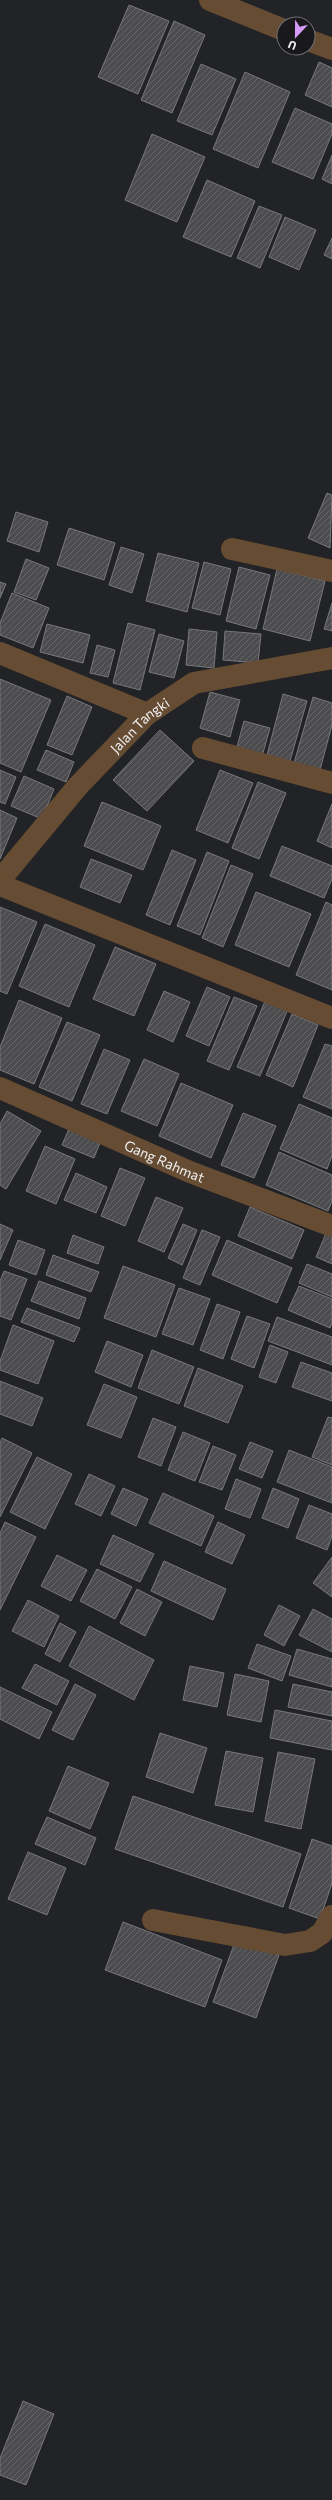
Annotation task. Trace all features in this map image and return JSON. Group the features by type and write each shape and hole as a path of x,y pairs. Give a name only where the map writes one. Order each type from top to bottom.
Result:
{"street":[{"path":"210,0 276,27"},
{"path":"316,43 332,49"},
{"path":"232,549 332,571"},
{"path":"0,653 147,714"},
{"name":"Jalan Tangki","path":"0,880 78,786 147,714 194,683 332,658"},
{"path":"203,748 332,783"},
{"path":"0,885 332,1018"},
{"name":"Gang Rahmat","path":"0,1088 190,1172 332,1226"},
{"path":"153,1920 285,1945 310,1941 322,1933 332,1916"}],"building":[{"path":"129,5 169,21 138,94 98,77"},
{"path":"174,21 205,35 172,113 141,100"},
{"path":"319,62 332,68 332,107 305,95"},
{"path":"201,64 236,79 212,135 177,121"},
{"path":"245,72 290,92 258,168 213,149"},
{"path":"295,108 332,124 332,134 313,179 272,162"},
{"path":"152,134 205,157 177,222 125,200"},
{"path":"332,155 332,184 322,179"},
{"path":"207,180 255,201 231,257 183,237"},
{"path":"259,206 282,215 260,268 237,258"},
{"path":"285,217 316,230 299,270 269,257"},
{"path":"332,238 332,259 324,255"},
{"path":"327,493 332,495 330,548 308,538"},
{"path":"16,512 48,522 39,552 7,541"},
{"path":"69,528 115,543 104,580 57,565"},
{"path":"121,547 144,554 132,593 109,585"},
{"path":"158,553 199,563 187,612 146,601"},
{"path":"26,559 49,568 36,600 14,592"},
{"path":"204,562 231,569 220,615 192,608"},
{"path":"239,567 270,575 256,629 226,621"},
{"path":"277,569 325,581 310,641 263,629"},
{"path":"0,582 6,584 0,598"},
{"path":"12,593 49,608 33,648 0,635 0,623"},
{"path":"332,603 332,631 324,629"},
{"path":"128,623 155,630 140,690 113,683"},
{"path":"47,624 90,635 83,663 40,652"},
{"path":"189,629 217,632 214,668 186,665"},
{"path":"225,631 261,634 258,663 223,660"},
{"path":"159,634 184,641 174,678 149,672"},
{"path":"97,645 115,650 108,677 90,673"},
{"path":"0,679 51,700 21,772 0,763"},
{"path":"210,692 240,700 230,737 200,728"},
{"path":"283,694 307,701 290,761 267,755"},
{"path":"67,696 92,707 72,755 47,745"},
{"path":"313,697 332,703 332,725 320,770 294,763"},
{"path":"244,721 270,728 261,760 235,754"},
{"path":"160,730 194,761 147,811 113,780"},
{"path":"46,750 74,762 66,782 37,770"},
{"path":"0,770 16,777 5,804 0,802"},
{"path":"220,770 253,783 228,843 196,830"},
{"path":"24,776 54,789 42,819 11,806"},
{"path":"258,782 286,793 259,859 232,848"},
{"path":"102,802 161,826 143,870 84,846"},
{"path":"332,804 332,848 317,841"},
{"path":"0,810 17,818 0,859"},
{"path":"282,846 332,866 332,879 324,898 270,876"},
{"path":"172,850 196,860 170,925 146,915"},
{"path":"207,852 229,861 200,935 177,926"},
{"path":"91,859 132,875 120,903 80,887"},
{"path":"231,865 253,874 223,947 202,938"},
{"path":"256,892 311,914 289,967 235,945"},
{"path":"326,902 332,905 332,990 296,975"},
{"path":"0,907 37,922 7,994 0,991"},
{"path":"45,924 95,945 69,1007 19,986"},
{"path":"115,947 156,964 134,1016 93,999"},
{"path":"207,987 230,997 209,1046 186,1036"},
{"path":"164,991 190,1002 173,1042 147,1030"},
{"path":"234,997 257,1006 229,1070 207,1061"},
{"path":"266,999 288,1009 260,1076 237,1067"},
{"path":"19,1000 62,1018 34,1084 0,1070 0,1047"},
{"path":"292,1014 318,1025 293,1087 266,1075"},
{"path":"67,1022 100,1035 72,1101 39,1087"},
{"path":"325,1044 332,1046 332,1109 303,1097"},
{"path":"104,1049 130,1060 107,1114 81,1104"},
{"path":"144,1059 179,1074 157,1126 121,1111"},
{"path":"181,1083 233,1105 211,1158 159,1136"},
{"path":"299,1104 332,1118 332,1156 327,1169 280,1149"},
{"path":"7,1111 41,1131 6,1189 0,1185 0,1124"},
{"path":"243,1113 276,1126 254,1178 221,1165"},
{"path":"72,1122 103,1135 94,1158 62,1145"},
{"path":"45,1146 75,1159 56,1204 26,1191"},
{"path":"279,1152 332,1175 332,1201 328,1211 266,1185"},
{"path":"120,1168 145,1178 125,1226 101,1216"},
{"path":"76,1173 107,1187 96,1213 64,1200"},
{"path":"156,1197 183,1208 164,1252 138,1241"},
{"path":"250,1207 304,1230 292,1259 238,1236"},
{"path":"0,1224 13,1230 0,1260"},
{"path":"183,1224 197,1230 182,1265 168,1258"},
{"path":"202,1230 220,1237 200,1285 183,1278"},
{"path":"327,1231 332,1233 332,1264 316,1257"},
{"path":"73,1235 104,1247 98,1264 67,1253"},
{"path":"18,1240 45,1250 36,1275 9,1265"},
{"path":"227,1240 292,1268 277,1303 212,1275"},
{"path":"53,1255 99,1272 91,1292 46,1275"},
{"path":"307,1264 332,1274 332,1297 299,1283"},
{"path":"123,1266 175,1285 156,1337 104,1318"},
{"path":"4,1271 27,1279 11,1320 0,1316 0,1281"},
{"path":"39,1281 86,1298 79,1319 31,1301"},
{"path":"299,1286 332,1299 332,1322 330,1328 288,1310"},
{"path":"179,1288 210,1299 193,1345 162,1334"},
{"path":"217,1304 240,1312 223,1359 200,1350"},
{"path":"27,1308 80,1328 74,1342 21,1322"},
{"path":"247,1316 270,1324 254,1368 231,1359"},
{"path":"277,1317 332,1337 332,1365 268,1341"},
{"path":"13,1325 54,1341 38,1384 0,1370 0,1361"},
{"path":"107,1341 143,1355 131,1387 95,1372"},
{"path":"270,1345 288,1352 276,1383 259,1377"},
{"path":"152,1350 194,1367 179,1404 138,1388"},
{"path":"301,1362 332,1373 332,1401 292,1387"},
{"path":"198,1368 243,1386 228,1423 184,1406"},
{"path":"0,1381 43,1398 32,1426 0,1414"},
{"path":"104,1384 137,1397 121,1438 87,1425"},
{"path":"328,1417 332,1418 332,1465 312,1457"},
{"path":"153,1418 176,1427 161,1466 138,1457"},
{"path":"183,1432 210,1443 195,1481 168,1470"},
{"path":"2,1438 32,1453 0,1517 0,1443"},
{"path":"250,1442 273,1451 262,1478 239,1469"},
{"path":"213,1446 236,1455 222,1490 199,1482"},
{"path":"289,1450 332,1467 332,1503 277,1482"},
{"path":"37,1457 72,1474 45,1529 10,1512"},
{"path":"89,1474 115,1486 101,1516 75,1504"},
{"path":"236,1479 261,1489 250,1518 225,1509"},
{"path":"123,1488 148,1499 136,1526 111,1514"},
{"path":"273,1488 299,1499 288,1528 262,1518"},
{"path":"163,1493 214,1516 201,1546 149,1523"},
{"path":"309,1505 332,1514 332,1536 327,1550 296,1538"},
{"path":"5,1522 36,1537 0,1610 0,1533"},
{"path":"218,1522 245,1535 232,1564 205,1552"},
{"path":"113,1535 154,1554 140,1582 100,1564"},
{"path":"57,1555 87,1570 71,1601 41,1586"},
{"path":"332,1557 332,1597 313,1583"},
{"path":"164,1561 226,1589 213,1620 151,1591"},
{"path":"97,1569 132,1587 115,1619 80,1601"},
{"path":"137,1589 162,1602 145,1636 120,1623"},
{"path":"28,1600 59,1616 44,1647 12,1631"},
{"path":"279,1605 300,1616 284,1646 264,1635"},
{"path":"313,1609 332,1619 332,1652 299,1635"},
{"path":"60,1623 76,1632 60,1662 45,1654"},
{"path":"89,1626 154,1660 134,1700 69,1666"},
{"path":"257,1644 291,1656 282,1681 248,1668"},
{"path":"297,1649 332,1659 332,1687 289,1675"},
{"path":"35,1664 69,1681 57,1705 22,1688"},
{"path":"190,1666 224,1673 217,1707 183,1700"},
{"path":"235,1674 269,1681 261,1722 227,1715"},
{"path":"75,1684 96,1695 73,1740 52,1730"},
{"path":"293,1684 332,1692 332,1716 288,1707"},
{"path":"0,1687 52,1712 39,1739 0,1719"},
{"path":"275,1710 332,1721 332,1750 270,1738"},
{"path":"160,1733 207,1748 193,1793 146,1777"},
{"path":"226,1751 263,1758 253,1812 215,1805"},
{"path":"278,1752 315,1759 301,1829 265,1821"},
{"path":"68,1766 109,1783 90,1829 49,1811"},
{"path":"133,1796 301,1854 283,1907 115,1849"},
{"path":"47,1817 96,1838 85,1865 35,1844"},
{"path":"312,1839 332,1846 332,1883 320,1919 289,1908"},
{"path":"28,1852 66,1868 47,1915 8,1899"},
{"path":"123,1922 222,1960 205,2007 105,1970"},
{"path":"236,1939 279,1955 256,2018 213,2002"},
{"path":"23,2401 54,2414 26,2485 0,2475 0,2458"}]}
